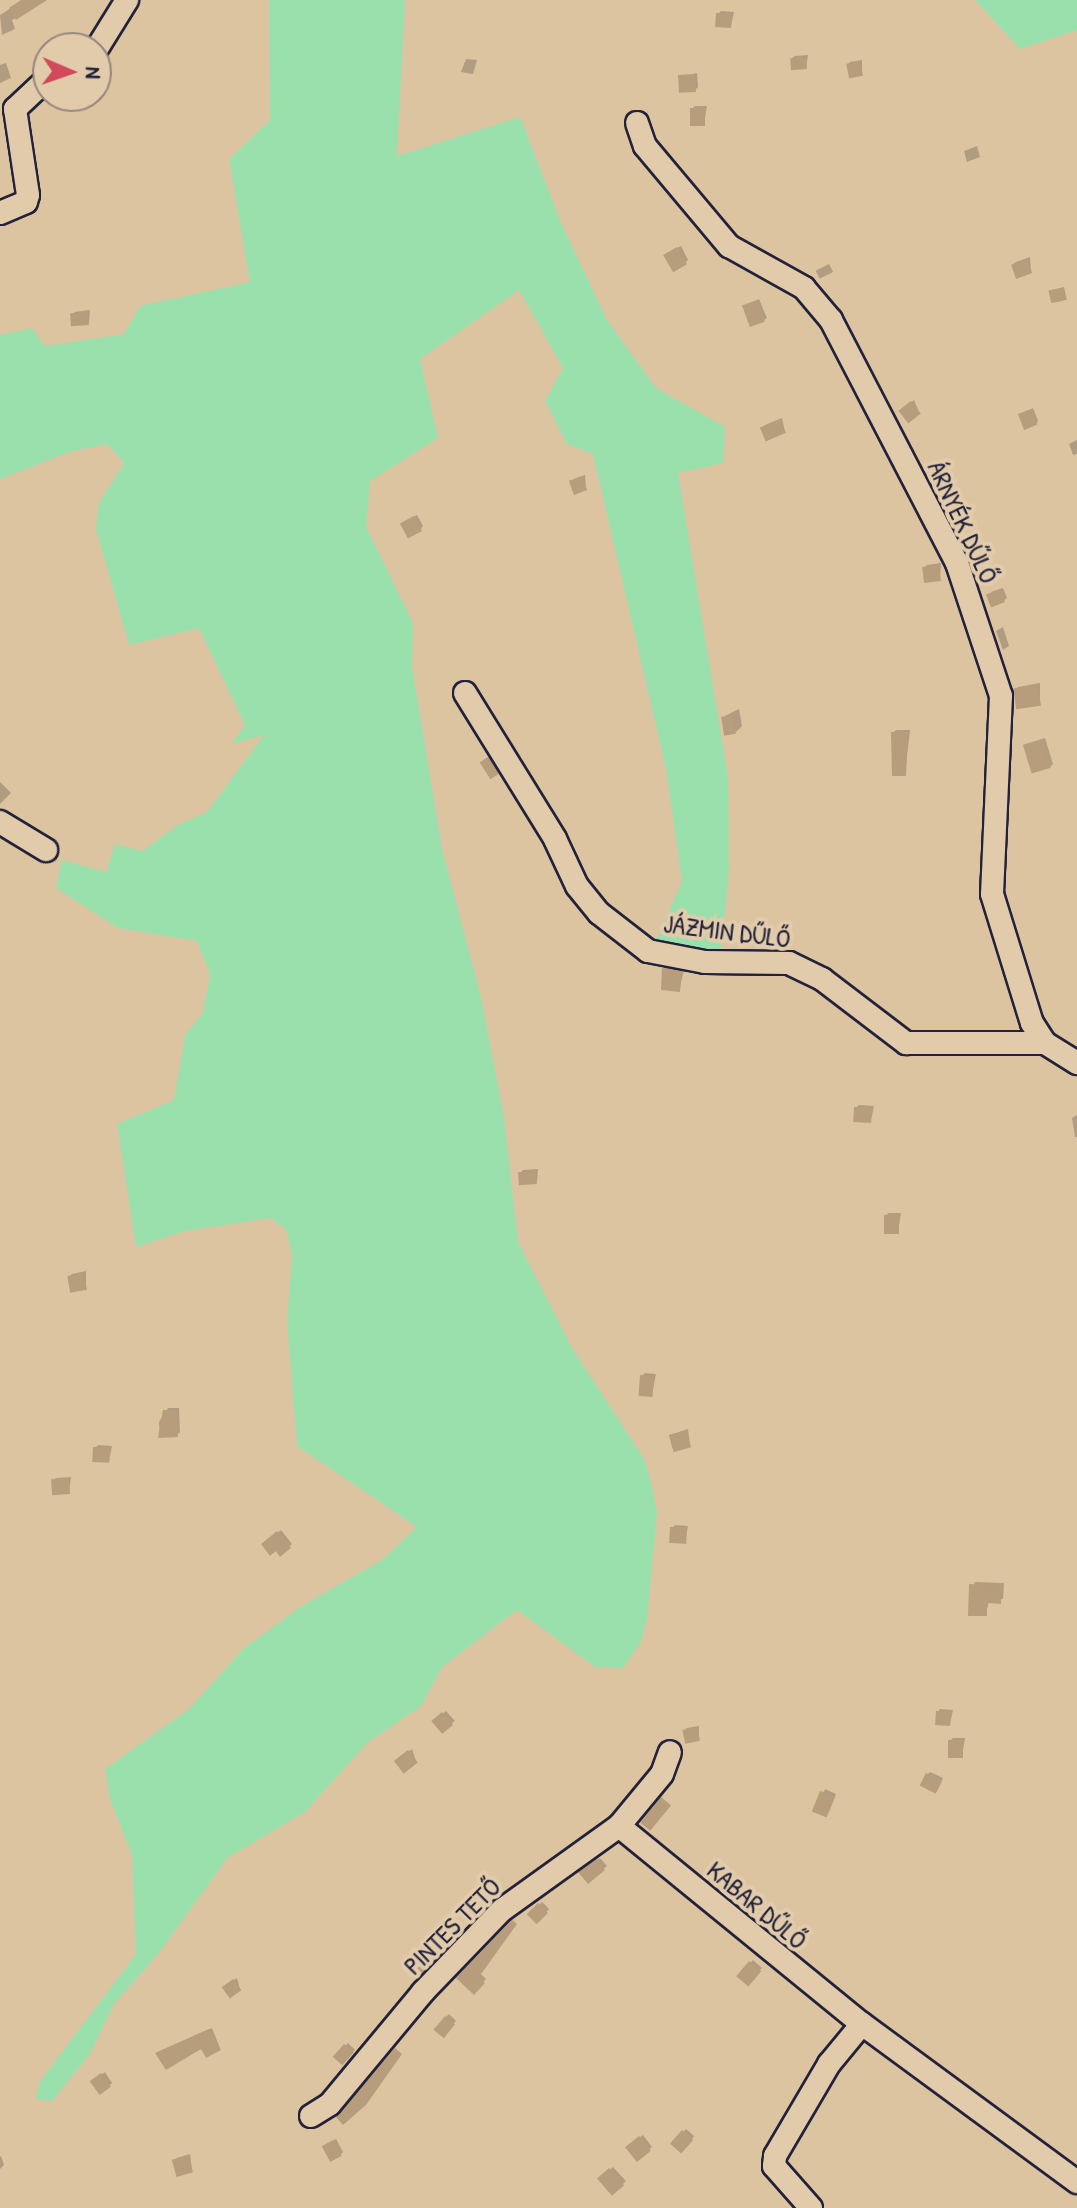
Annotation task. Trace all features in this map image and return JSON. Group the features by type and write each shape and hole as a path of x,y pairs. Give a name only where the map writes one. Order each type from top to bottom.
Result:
{"street":[{"path":"107,32 127,0"},
{"path":"0,213 26,202 28,187 15,109 32,90"},
{"name":"ÁRNYÉK DŰLŐ","path":"637,123 645,146 729,246 804,288 831,320 957,563 1001,696 992,894 1032,1023 1045,1043"},
{"name":"JÁZMIN DŰLŐ","path":"465,693 555,839 577,886 599,913 648,951 705,962 789,963 822,979 906,1043 1045,1043"},
{"path":"0,822 46,850"},
{"path":"1045,1043 1077,1063"},
{"name":"PINTES TETŐ","path":"311,2116 330,2104 423,1992 502,1910 619,1826 662,1774 670,1752"},
{"name":"KABAR DŰLŐ","path":"619,1826 862,2024 1077,2182"},
{"path":"811,2208 774,2166 775,2156 829,2064 862,2024"}],"green space":[{"path":"269,0 405,0 397,156 520,117 562,225 607,320 656,388 725,427 723,463 678,473 728,778 729,871 721,951 690,954 654,946 682,881 666,769 593,454 567,444 545,401 563,368 519,290 420,359 438,438 370,481 366,527 413,623 412,667 442,849 481,997 504,1118 518,1242 572,1348 644,1459 650,1478 657,1513 647,1619 641,1642 623,1668 595,1667 517,1610 442,1667 421,1706 367,1743 305,1812 227,1858 159,1953 114,2004 89,2055 52,2101 35,2099 41,2080 136,1954 132,1855 110,1799 105,1769 189,1709 243,1649 300,1607 382,1560 417,1527 297,1446 287,1322 292,1255 286,1229 270,1218 185,1231 136,1247 117,1124 174,1100 185,1035 203,1013 210,974 197,941 118,928 56,888 62,860 106,872 115,844 142,851 178,825 207,812 264,735 231,744 245,725 199,628 129,645 96,529 99,503 124,463 107,444 69,452 0,479 0,335 32,328 45,346 124,334 140,306 250,282 229,159 270,120"},
{"path":"975,0 1077,0 1077,30 1020,49"}],"building":[{"path":"21,0 47,0 16,20 9,8"},
{"path":"716,13 732,14 731,28 715,27"},
{"path":"806,57 807,69 791,70 790,58"},
{"path":"860,61 863,76 849,78 846,64"},
{"path":"695,74 696,92 679,93 678,75"},
{"path":"690,108 705,108 705,126 690,126"},
{"path":"677,247 687,264 673,272 663,255"},
{"path":"1027,259 1032,273 1016,279 1011,265"},
{"path":"1064,287 1067,300 1051,303 1048,291"},
{"path":"757,300 765,322 750,327 742,305"},
{"path":"88,312 89,325 71,326 70,313"},
{"path":"911,401 921,414 908,423 898,411"},
{"path":"1031,409 1037,425 1024,430 1018,414"},
{"path":"780,419 786,433 766,441 760,428"},
{"path":"582,476 587,490 574,495 569,481"},
{"path":"414,516 422,531 408,539 400,524"},
{"path":"939,565 941,581 924,583 922,567"},
{"path":"1000,589 1005,602 991,607 986,594"},
{"path":"1038,685 1041,706 1016,709 1013,688"},
{"path":"733,715 736,734 724,736 721,717"},
{"path":"891,732 908,732 906,776 892,776"},
{"path":"1042,739 1051,768 1032,774 1023,745"},
{"path":"488,757 499,774 491,779 480,762"},
{"path":"662,968 682,972 680,992 661,990"},
{"path":"854,1107 872,1108 871,1123 853,1122"},
{"path":"536,1171 537,1184 519,1185 518,1172"},
{"path":"884,1215 899,1215 899,1234 884,1234"},
{"path":"84,1273 87,1290 70,1293 67,1276"},
{"path":"640,1375 654,1376 653,1397 639,1396"},
{"path":"163,1410 177,1410 178,1437 158,1438"},
{"path":"686,1430 691,1447 674,1452 669,1435"},
{"path":"93,1447 110,1448 109,1463 92,1462"},
{"path":"69,1478 70,1494 52,1495 51,1479"},
{"path":"670,1527 687,1528 686,1544 669,1543"},
{"path":"277,1531 291,1548 280,1557 276,1551 270,1556 261,1544"},
{"path":"969,1584 1002,1585 1001,1604 987,1603 987,1616 968,1616"},
{"path":"936,1711 951,1712 950,1726 935,1725"},
{"path":"442,1712 453,1725 442,1734 431,1721"},
{"path":"697,1727 700,1741 685,1744 682,1730"},
{"path":"948,1740 963,1740 963,1758 948,1758"},
{"path":"408,1750 418,1763 404,1774 394,1761"},
{"path":"926,1773 942,1781 936,1794 920,1785"},
{"path":"820,1791 835,1797 827,1817 812,1811"},
{"path":"661,1797 671,1805 650,1831 640,1823"},
{"path":"597,1859 605,1870 588,1884 578,1872"},
{"path":"538,1903 548,1913 537,1924 527,1914"},
{"path":"512,1920 517,1924 479,1977 485,1983 474,1995 456,1978"},
{"path":"424,1943 438,1957 422,1973 417,1969 423,1962 414,1953"},
{"path":"749,1961 761,1971 748,1987 736,1976"},
{"path":"233,1979 241,1990 230,1999 222,1987"},
{"path":"445,2016 455,2024 444,2038 434,2030"},
{"path":"209,2029 221,2050 206,2058 201,2049 166,2070 155,2053"},
{"path":"344,2044 354,2053 342,2065 333,2057"},
{"path":"395,2048 402,2054 366,2105 343,2125 336,2117"},
{"path":"101,2073 111,2087 100,2095 90,2081"},
{"path":"682,2130 693,2140 681,2153 670,2143"},
{"path":"639,2136 651,2151 637,2162 625,2147"},
{"path":"333,2140 342,2156 330,2162 322,2146"},
{"path":"188,2155 193,2172 177,2177 172,2160"},
{"path":"609,2168 624,2185 612,2196 597,2178"}]}
